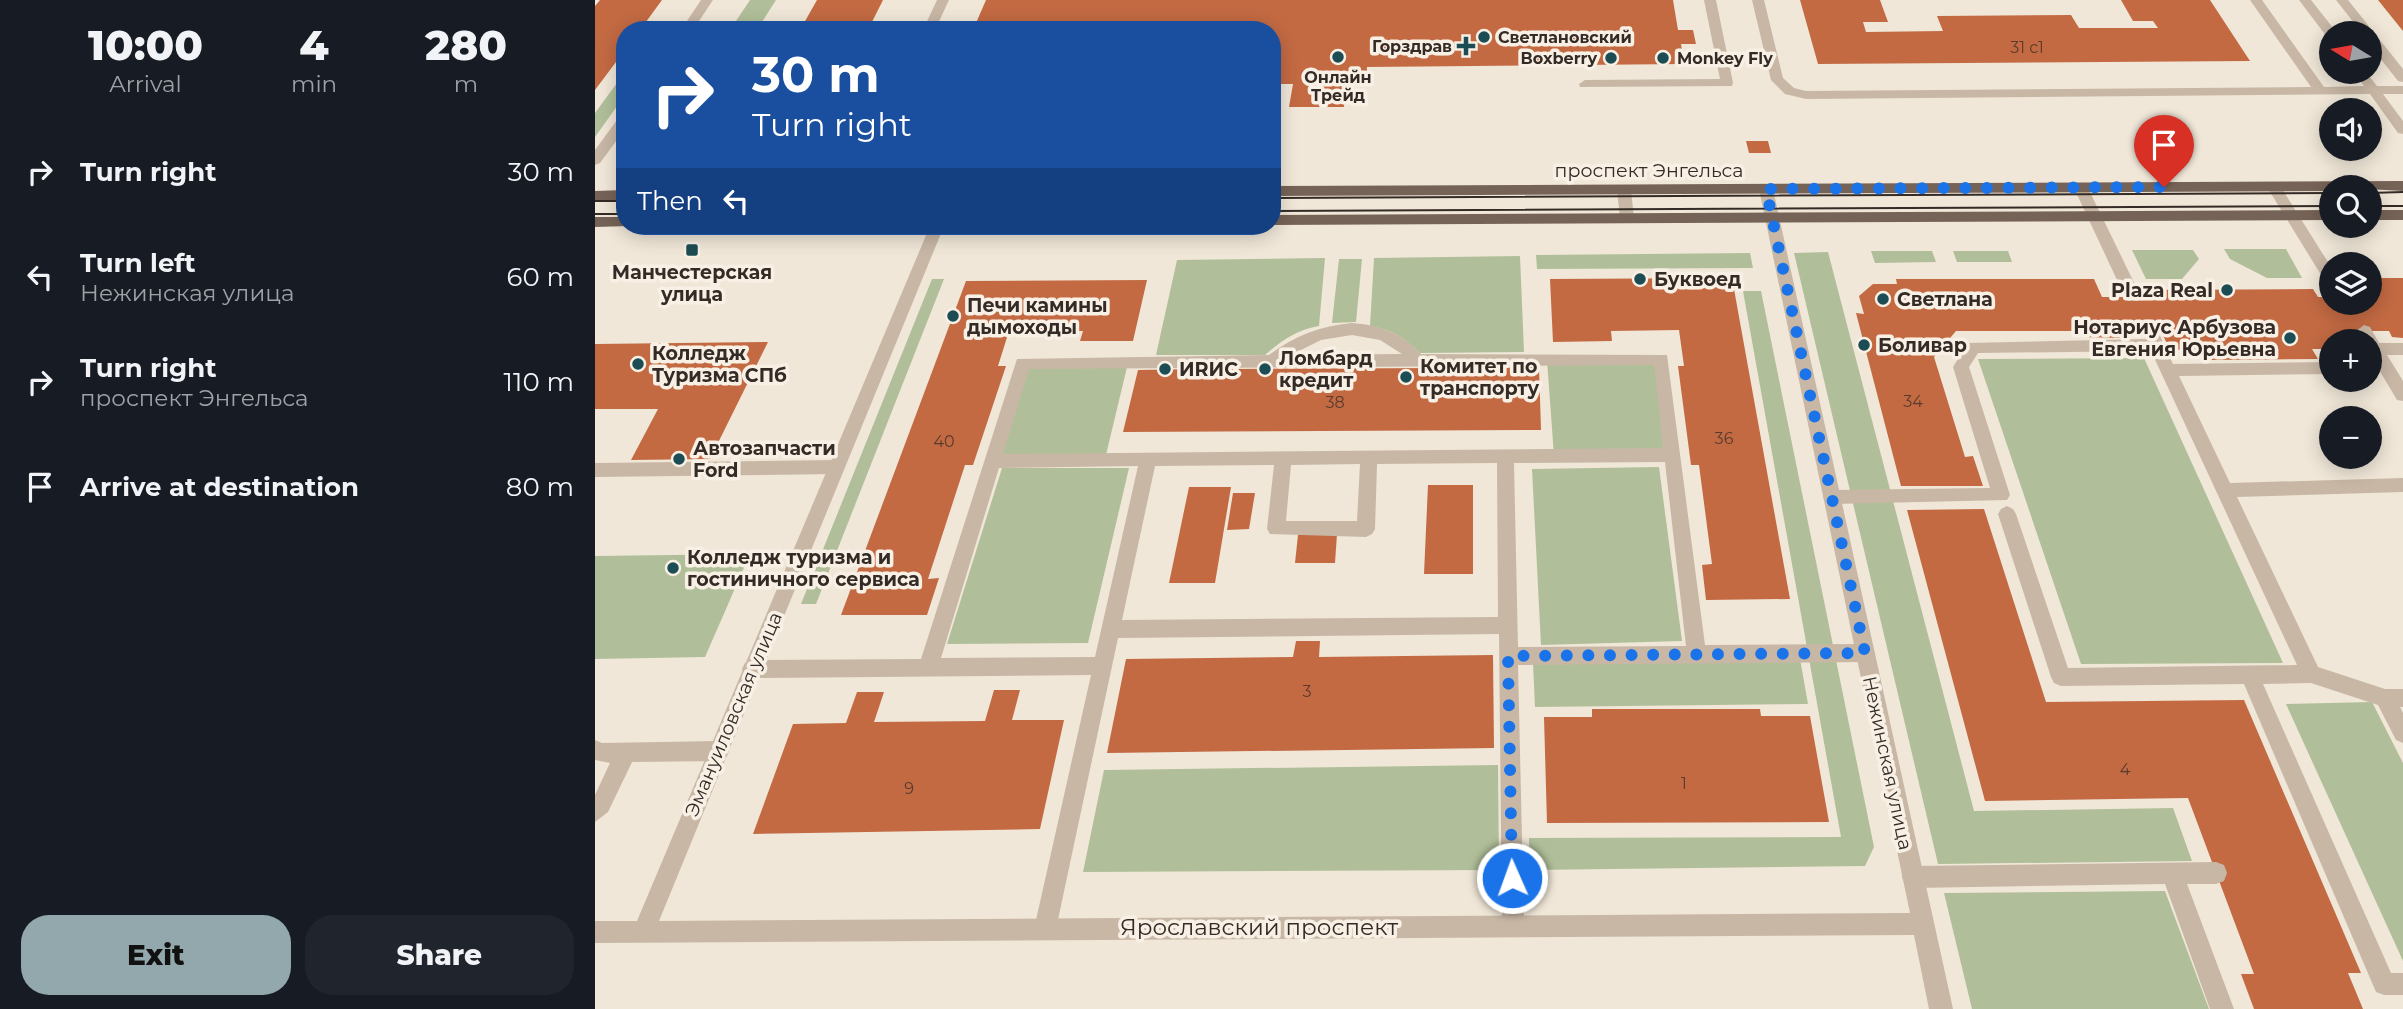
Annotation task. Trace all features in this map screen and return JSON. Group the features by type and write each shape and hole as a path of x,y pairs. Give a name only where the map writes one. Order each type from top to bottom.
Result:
{"main road":[{"name":"проспект Энгельса","path":"1281,191 2403,186"},
{"path":"595,195 616,195"},
{"path":"1281,220 2319,215"},
{"path":"2382,215 2403,215"},
{"path":"595,222 616,222"}],"street":[{"path":"693,21 707,0"},
{"path":"933,21 943,0"},
{"path":"1585,84 1727,83 1710,0"},
{"path":"1758,0 1777,80 1790,91 1806,95 2403,90"},
{"path":"2256,0 2320,90"},
{"path":"2305,0 2321,21"},
{"path":"2342,0 2359,21"},
{"path":"2382,51 2403,78"},
{"path":"2369,84 2403,130"},
{"path":"595,160 616,131"},
{"path":"2274,187 2319,260"},
{"path":"2081,188 2133,297"},
{"name":"Нежинская улица","path":"1766,189 1941,1009"},
{"path":"1624,190 1627,218"},
{"name":"Эмануиловская улица","path":"643,932 933,235"},
{"path":"1273,362 1288,347 1325,330 1364,331 1382,335 1401,344 1417,360"},
{"path":"1832,497 2001,495 1961,367 1974,347 2153,338 2311,674"},
{"path":"2382,349 2403,349"},
{"path":"928,668 1023,363 1661,359 1697,654"},
{"path":"2169,370 2319,368"},
{"path":"2382,371 2403,395"},
{"path":"992,461 1672,455"},
{"path":"1505,456 1513,926"},
{"path":"1283,458 1276,529 1366,529 1369,457"},
{"path":"1045,929 1148,459"},
{"path":"595,470 836,467"},
{"path":"2224,490 2403,485"},
{"path":"2007,514 2061,677 2311,674 2394,698 2403,733"},
{"path":"1112,629 1507,625"},
{"path":"1508,656 1865,653"},
{"path":"752,669 1103,666"},
{"path":"2250,675 2384,984 2403,984"},
{"path":"595,750 719,751"},
{"path":"595,812 601,805 626,752"},
{"path":"1913,877 2216,873"},
{"path":"2172,874 2222,1009"},
{"name":"Ярославский проспект","path":"595,932 1922,924"}],"green space":[{"path":"750,0 776,0 763,21 736,21"},
{"path":"616,84 616,108 595,137 595,113"},
{"path":"2224,249 2286,249 2302,278 2267,278 2230,259"},
{"path":"2132,250 2193,250 2199,259 2182,279 2146,279"},
{"path":"1871,251 1932,251 1936,262 1875,263"},
{"path":"1953,251 2008,251 2012,262 1957,262"},
{"path":"1828,252 1974,811 2173,808 2192,861 1938,864 1794,253"},
{"path":"1750,253 1753,268 1537,269 1536,255"},
{"path":"1520,256 1524,352 1420,353 1397,335 1370,326 1374,258"},
{"path":"1325,258 1319,326 1290,336 1265,355 1156,355 1177,260"},
{"path":"1339,259 1362,259 1356,322 1332,323"},
{"path":"932,279 944,279 816,604 801,604"},
{"path":"1743,291 1761,291 1874,847 1865,866 1530,870 1529,838 1841,837"},
{"path":"2144,358 2283,663 2081,664 1978,359"},
{"path":"1661,359 1673,455 1554,456 1547,360"},
{"path":"1023,363 1128,363 1105,459 992,461"},
{"path":"1659,467 1682,641 1541,645 1532,469"},
{"path":"1002,468 1129,468 1088,643 947,644"},
{"path":"750,554 705,657 595,659 595,556"},
{"path":"1800,659 1808,704 1535,707 1533,663"},
{"path":"2372,702 2403,763 2403,961 2286,704"},
{"path":"1498,765 1499,870 1083,872 1104,770"},
{"path":"2165,891 2209,1009 1972,1009 1944,893"}],"building":[{"path":"600,0 662,0 647,21 616,21 616,62 595,90 595,6"},
{"path":"817,0 883,0 872,21 805,21"},
{"name":"Светлановский","path":"986,0 1673,0 1678,30 1693,30 1696,44 1681,44 1684,64 1367,67 1366,83 1346,84 1344,107 1289,107 1293,84 1281,84 1281,21 977,21"},
{"path":"1800,0 1880,0 1888,22 1863,22 1866,32 1943,31 1937,16 2071,15 2079,28 2158,28 2153,21 2133,21 2121,0 2210,0 2250,61 1818,64"},
{"path":"2378,0 2403,0 2403,31"},
{"path":"1746,141 1768,141 1771,153 1749,153"},
{"path":"1732,278 1790,599 1706,600 1702,565 1712,564 1699,465 1691,465 1678,366 1684,366 1679,330 1611,331 1612,341 1553,342 1550,279"},
{"path":"2382,278 2403,278 2403,338 2392,337 2389,331 2382,329 2319,329 2319,349 2312,349 2318,359 2212,360 2206,349 2170,350 2161,331 2117,331 2120,338 2085,337 2082,331 1956,331 1934,357 1965,457 1973,456 1983,486 1901,486 1856,313 1864,314 1859,296 1873,284 1897,284 1896,279 2094,279 2102,297 2145,297 2142,290 2313,289 2318,297 2319,315 2382,315"},
{"path":"1147,280 1133,341 1080,341 1083,331 1009,331 998,366 1006,366 973,465 965,465 928,579 939,578 927,615 841,615 966,281"},
{"path":"768,342 710,459 631,460 658,409 595,409 595,344"},
{"path":"1539,367 1541,430 1123,432 1138,370 1200,369 1198,375 1230,375 1231,369 1447,368 1447,374 1484,374 1484,368"},
{"path":"1428,485 1473,485 1473,574 1424,574"},
{"path":"1189,487 1231,487 1215,583 1169,583"},
{"path":"1233,493 1255,493 1249,529 1227,530"},
{"path":"1984,509 2046,702 2244,700 2361,973 2348,973 2363,1009 2254,1009 2241,974 2254,974 2188,798 1985,801 1907,510"},
{"path":"1337,534 1335,563 1295,563 1298,535"},
{"path":"1296,641 1320,641 1319,657 1493,655 1494,748 1107,753 1126,659 1293,657"},
{"path":"994,690 1020,690 1012,720 1064,720 1040,829 753,834 793,724 846,723 857,692 884,692 874,722 985,721"},
{"path":"1592,709 1760,709 1761,716 1810,716 1829,822 1547,823 1544,717 1592,717"}],"tram line":[{"path":"2382,193 2403,192"},
{"path":"1281,198 2319,193"},
{"path":"595,201 616,201"},
{"path":"1281,211 2319,206"},
{"path":"2382,206 2403,206"},
{"path":"595,214 616,214"}],"place":[{"name":"Светлановский","path":"1484,37"},
{"name":"Горздрав","path":"1466,46"},
{"name":"Онлайн Трейд","path":"1338,57"},
{"name":"Boxberry","path":"1611,58"},
{"name":"Monkey Fly","path":"1663,58"},
{"name":"Манчестерская улица","path":"692,250"},
{"name":"Буквоед","path":"1640,279"},
{"name":"Plaza Real","path":"2227,290"},
{"name":"Светлана","path":"1883,299"},
{"name":"Печи камины дымоходы","path":"953,316"},
{"name":"Нотариус Арбузова Евгения Юрьевна","path":"2290,338"},
{"name":"Боливар","path":"1864,345"},
{"name":"Колледж Туризма СПб","path":"638,364"},
{"name":"ИRИС","path":"1165,369"},
{"name":"Ломбард кредит","path":"1265,369"},
{"name":"Комитет по транспорту","path":"1406,377"},
{"name":"Автозапчасти Ford","path":"679,459"},
{"name":"Колледж туризма и гостиничного сервиса","path":"673,568"}],"route":[{"path":"1512,878 1508,656 1865,653 1766,189 2164,187"}]}
